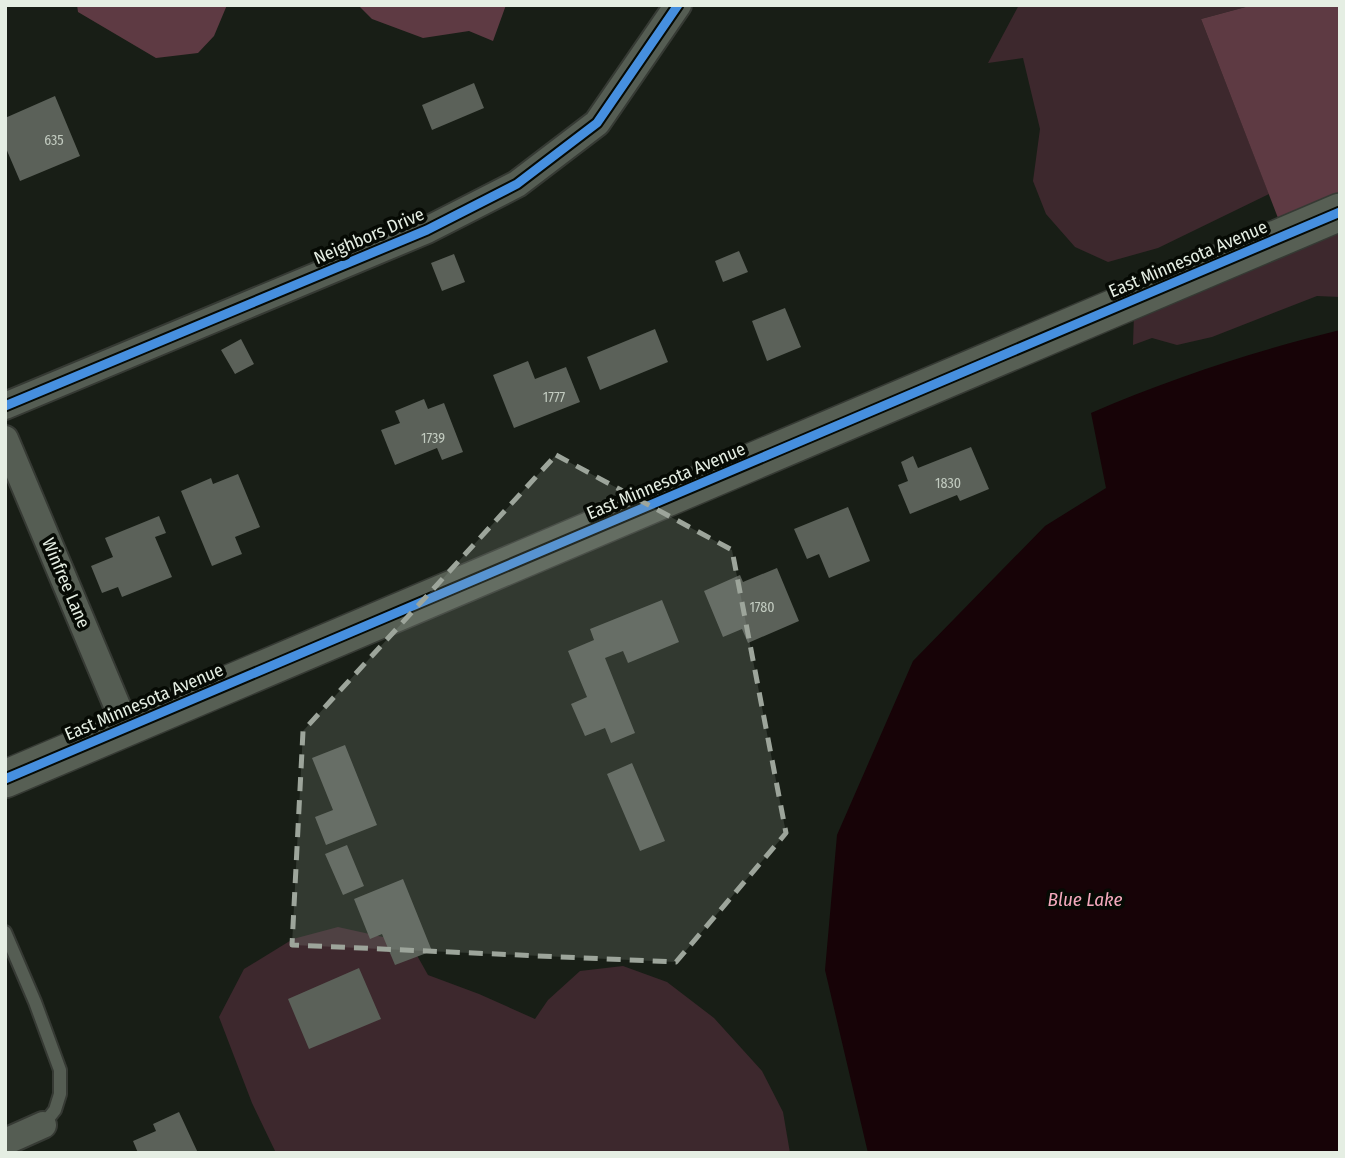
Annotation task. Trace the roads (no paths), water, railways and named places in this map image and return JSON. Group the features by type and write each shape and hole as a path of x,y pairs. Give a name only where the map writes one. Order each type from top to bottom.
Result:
{"street":[{"name":"Neighbors Drive","path":"5,405 427,230 517,184 597,122 678,5"},
{"name":"East Minnesota Avenue","path":"5,779 1340,212"},
{"name":"Winfree Lane","path":"5,439 126,727"},
{"path":"5,1142 43,1125"}],"lane":[{"path":"5,932 60,1070 60,1094 55,1110 43,1125"}],"water":[{"name":"Blue Lake","path":"1340,330 1340,1153 868,1153 825,970 837,835 913,661 1045,526 1106,488 1091,413 1214,366"}]}
